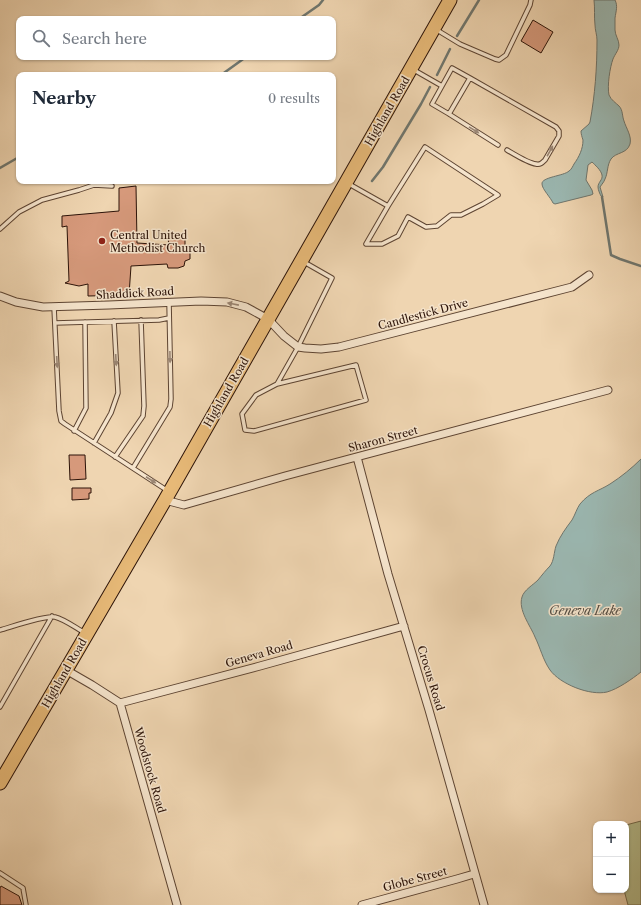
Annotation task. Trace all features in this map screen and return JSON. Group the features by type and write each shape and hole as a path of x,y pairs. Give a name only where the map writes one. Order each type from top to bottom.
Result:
{"highway":[{"name":"Highland Road","path":"0,783 167,496 450,0"}],"street":[{"name":"Candlestick Drive","path":"298,347 321,349 339,347 572,287 589,276"},
{"name":"Shaddick Road","path":"0,296 16,302 44,307 110,306 201,301 228,302 246,306 268,319"},
{"path":"268,319 284,336 298,347"},
{"name":"Sharon Street","path":"167,496 184,505 608,390"},
{"name":"Crocus Road","path":"357,457 388,574 429,710 474,874 484,905"},
{"name":"Geneva Road","path":"120,703 404,626"},
{"path":"66,670 120,703"},
{"name":"Woodstock Road","path":"120,703 177,905"},
{"name":"Globe Street","path":"362,905 474,874"}],"lane":[{"path":"434,28 460,44 500,60 506,56 531,0"},
{"path":"498,145 432,104 452,68 556,127 559,131 559,136 542,163 537,164 507,150"},
{"path":"411,69 442,86"},
{"path":"449,114 470,78"},
{"path":"425,147 498,195 461,215 451,215 437,226 426,227 408,217 398,236 382,244 366,244 388,206 425,147"},
{"path":"347,182 388,206"},
{"path":"0,229 19,212 42,200 94,185 112,186"},
{"path":"277,384 356,365 366,400 254,431 245,430 242,414 256,395 277,384 298,347 332,278 302,260"},
{"path":"133,468 170,407 169,302"},
{"path":"54,306 59,411 61,420 64,424 133,468 167,496"},
{"path":"55,323 159,320 169,318"},
{"path":"115,457 143,416 144,406 141,320"},
{"path":"94,443 111,413 118,393 114,321"},
{"path":"74,430 86,408 87,390 85,322"},
{"path":"0,707 52,616"},
{"path":"0,630 52,616 87,633"},
{"path":"0,873 23,888 26,905"}],"green space":[{"path":"641,821 641,905 628,905 625,893 629,893 629,824"}],"water":[{"path":"594,0 615,0 617,6 615,30 619,45 611,67 608,91 611,98 621,109 623,119 630,135 630,144 626,150 611,159 606,177 600,187 603,197 601,196 598,187 602,175 599,169 592,162 588,165 586,180 593,194 555,204 543,188 542,184 545,180 566,173 571,169 579,156 582,147 583,140 581,131 590,122 597,61"},
{"name":"Geneva Lake","path":"641,459 641,672 611,691 600,693 592,692 576,688 568,684 550,670 523,612 521,602 522,597 551,564 556,546 580,504 591,494 618,478"}],"building":[{"path":"533,20 553,32 541,53 521,41"},
{"name":"Central United Methodist Church","path":"136,186 137,243 169,245 168,239 185,238 185,246 190,246 190,259 185,261 184,266 178,268 168,268 167,264 131,266 129,295 88,296 88,284 79,286 65,283 69,281 67,226 62,227 62,216 119,211 119,188"},
{"path":"69,455 85,455 86,479 70,480"},
{"path":"72,488 91,488 89,499 72,500"},
{"path":"1,886 19,896 22,905 0,905"}],"waterway":[{"path":"303,16 319,5 323,0"},
{"path":"457,36 479,0"},
{"path":"437,75 450,49"},
{"path":"225,72 242,60"},
{"path":"372,181 383,167 430,87"},
{"path":"0,168 16,159"},
{"path":"602,197 611,255 641,266"}],"place":[{"name":"Central United Methodist Church","path":"102,241"}]}
